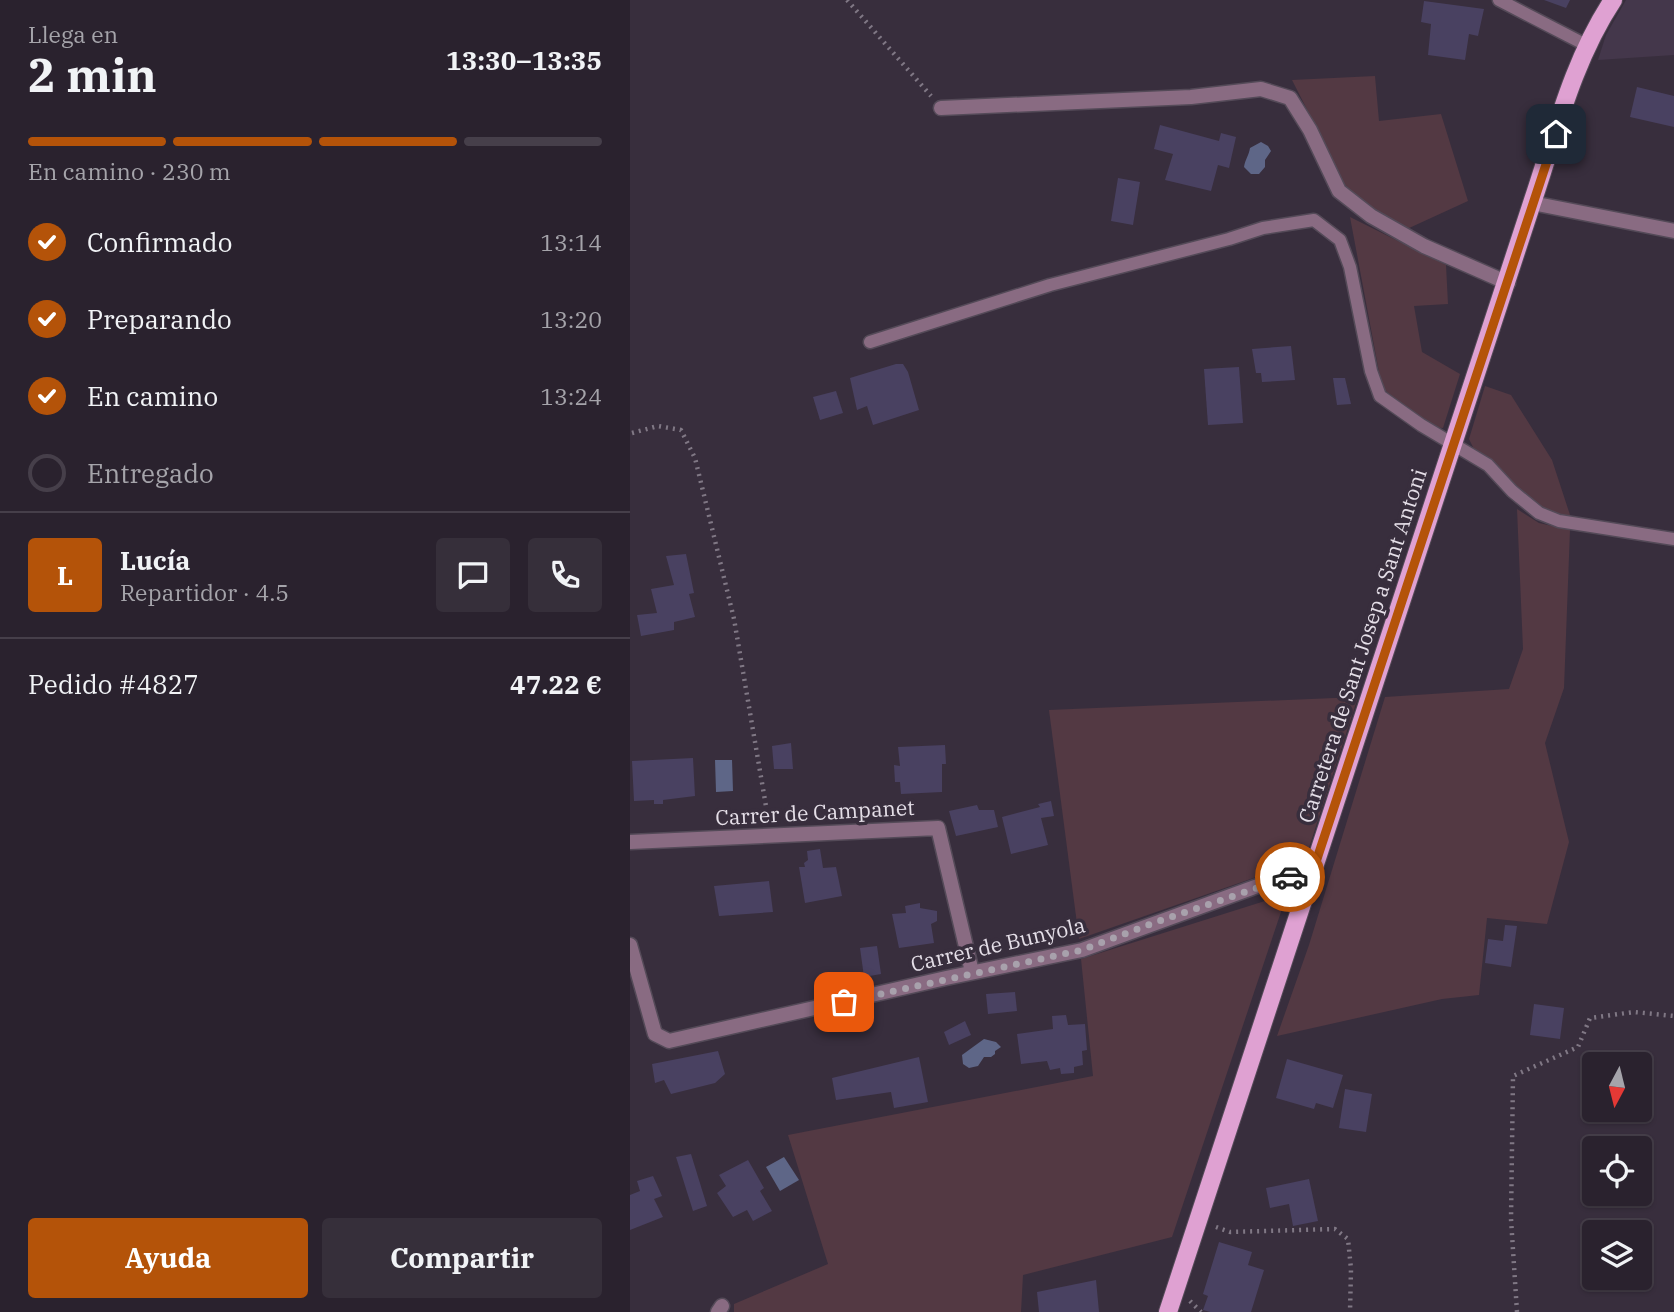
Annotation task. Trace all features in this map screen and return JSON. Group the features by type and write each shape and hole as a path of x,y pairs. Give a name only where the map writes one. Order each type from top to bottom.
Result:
{"main road":[{"name":"Carretera de Sant Josep a Sant Antoni","path":"1168,1312 1508,283 1532,203 1579,65 1601,17 1613,0"}],"street":[{"path":"941,108 1191,97 1261,89 1290,99 1310,130 1339,191 1371,216 1424,246 1508,283"},
{"path":"1532,203 1674,231"},
{"name":"Carrer de Campanet","path":"630,842 938,828 972,972"},
{"name":"Carrer de Bunyola","path":"630,945 655,1034 669,1041 972,972 1082,950 1263,884 1299,875 1311,877"}],"lane":[{"path":"1499,0 1588,46"},
{"path":"870,342 1050,285 1263,228 1314,220 1339,240 1350,267 1371,371 1380,396 1454,446 1488,465 1512,491 1539,513 1559,521 1674,539"}],"path":[{"path":"848,0 941,108"},
{"path":"632,433 659,426 681,430 695,458 734,619 771,836"},
{"path":"1517,1312 1511,1219 1513,1076 1578,1047 1590,1017 1634,1012 1674,1016"},
{"path":"1199,1220 1230,1232 1335,1229 1348,1239 1351,1269 1350,1312"}],"shaded area":[{"path":"1626,0 1674,0 1674,55 1598,60 1606,35"},
{"path":"1375,76 1379,121 1441,114 1468,201 1407,229 1351,196 1292,80"},
{"path":"1350,217 1446,265 1448,304 1414,306 1422,352 1460,374 1443,428 1431,427 1382,388"},
{"path":"1485,386 1511,395 1552,460 1571,518 1543,509 1531,501 1475,451 1469,439"},
{"path":"1517,509 1539,523 1570,530 1564,688 1545,743 1569,842 1547,924 1487,918 1479,995 1442,999 1277,1036 1309,945 1385,697 1509,689 1523,649"},
{"path":"1358,697 1305,860 1079,939 1049,710"},
{"path":"1287,894 1172,1237 1023,1275 1021,1312 734,1312 734,1304 828,1264 788,1135 1093,1076 1081,959"}],"water":[{"path":"1261,142 1271,151 1259,174 1251,174 1244,167 1245,162 1250,148"},
{"path":"715,760 732,760 733,791 716,792"},
{"path":"984,1039 996,1042 1001,1047 991,1057 984,1057 978,1066 969,1068 963,1064 962,1055"},
{"path":"784,1157 799,1180 780,1191 766,1167"}],"building":[{"path":"1544,0 1570,0 1566,8"},
{"path":"1424,1 1484,9 1478,36 1469,34 1465,60 1428,55 1431,24 1421,22"},
{"path":"1637,87 1674,96 1674,127 1630,117"},
{"path":"1160,125 1219,141 1221,133 1236,137 1229,168 1218,165 1211,191 1165,180 1173,154 1154,149"},
{"path":"1118,178 1140,182 1133,225 1111,221"},
{"path":"1291,346 1295,380 1262,382 1261,373 1256,373 1252,349"},
{"path":"903,364 908,372 919,410 873,425 867,406 857,410 850,378"},
{"path":"1239,367 1243,423 1208,425 1204,369"},
{"path":"1333,378 1345,378 1351,404 1337,405"},
{"path":"836,391 843,413 820,420 813,397"},
{"path":"686,554 694,593 689,594 695,617 674,622 674,630 641,636 637,615 657,613 651,589 674,585 666,556"},
{"path":"791,743 793,769 774,769 772,746"},
{"path":"945,745 946,764 942,764 942,792 901,794 900,782 895,782 894,765 900,766 898,747"},
{"path":"693,758 695,796 663,800 663,804 654,804 654,800 634,801 632,761"},
{"path":"1051,801 1054,816 1041,818 1048,845 1011,854 1002,817 1040,807 1038,804"},
{"path":"977,805 979,810 994,810 998,827 956,836 949,811"},
{"path":"820,849 823,868 836,867 842,896 805,903 799,867 805,867 804,863 808,860 807,851"},
{"path":"769,881 773,912 719,916 714,886"},
{"path":"920,903 920,908 937,911 937,921 931,924 934,943 899,948 892,914 906,913 905,906"},
{"path":"1505,925 1517,926 1511,967 1485,963 1488,939 1503,941"},
{"path":"877,946 881,974 864,977 860,948"},
{"path":"1015,992 1017,1011 988,1014 986,994"},
{"path":"1534,1004 1564,1008 1560,1039 1530,1035"},
{"path":"1066,1015 1068,1025 1085,1024 1087,1050 1082,1051 1083,1065 1074,1067 1074,1073 1061,1074 1060,1068 1050,1070 1047,1061 1021,1064 1017,1034 1053,1029 1052,1016"},
{"path":"965,1021 971,1035 949,1045 944,1032"},
{"path":"718,1051 725,1074 715,1083 671,1094 664,1080 655,1083 652,1064"},
{"path":"919,1057 928,1102 894,1108 891,1092 836,1100 832,1078"},
{"path":"1287,1059 1343,1075 1333,1108 1316,1103 1314,1109 1276,1098"},
{"path":"1345,1089 1372,1094 1366,1132 1339,1128"},
{"path":"691,1154 707,1206 693,1211 676,1157"},
{"path":"748,1160 764,1188 760,1191 772,1211 753,1221 747,1210 733,1217 717,1193 726,1186 719,1175"},
{"path":"653,1176 662,1196 654,1199 663,1217 630,1230 630,1195 640,1191 637,1181"},
{"path":"1309,1179 1318,1221 1293,1226 1289,1204 1270,1208 1266,1188"},
{"path":"1219,1242 1252,1252 1248,1265 1264,1270 1251,1312 1203,1310 1208,1296 1203,1294"},
{"path":"1096,1280 1099,1312 1039,1312 1037,1292"}],"way so far":[{"path":"844,1002 1082,950 1263,884 1290,877"}],"route":[{"path":"1290,877 1311,877 1556,134"}]}
